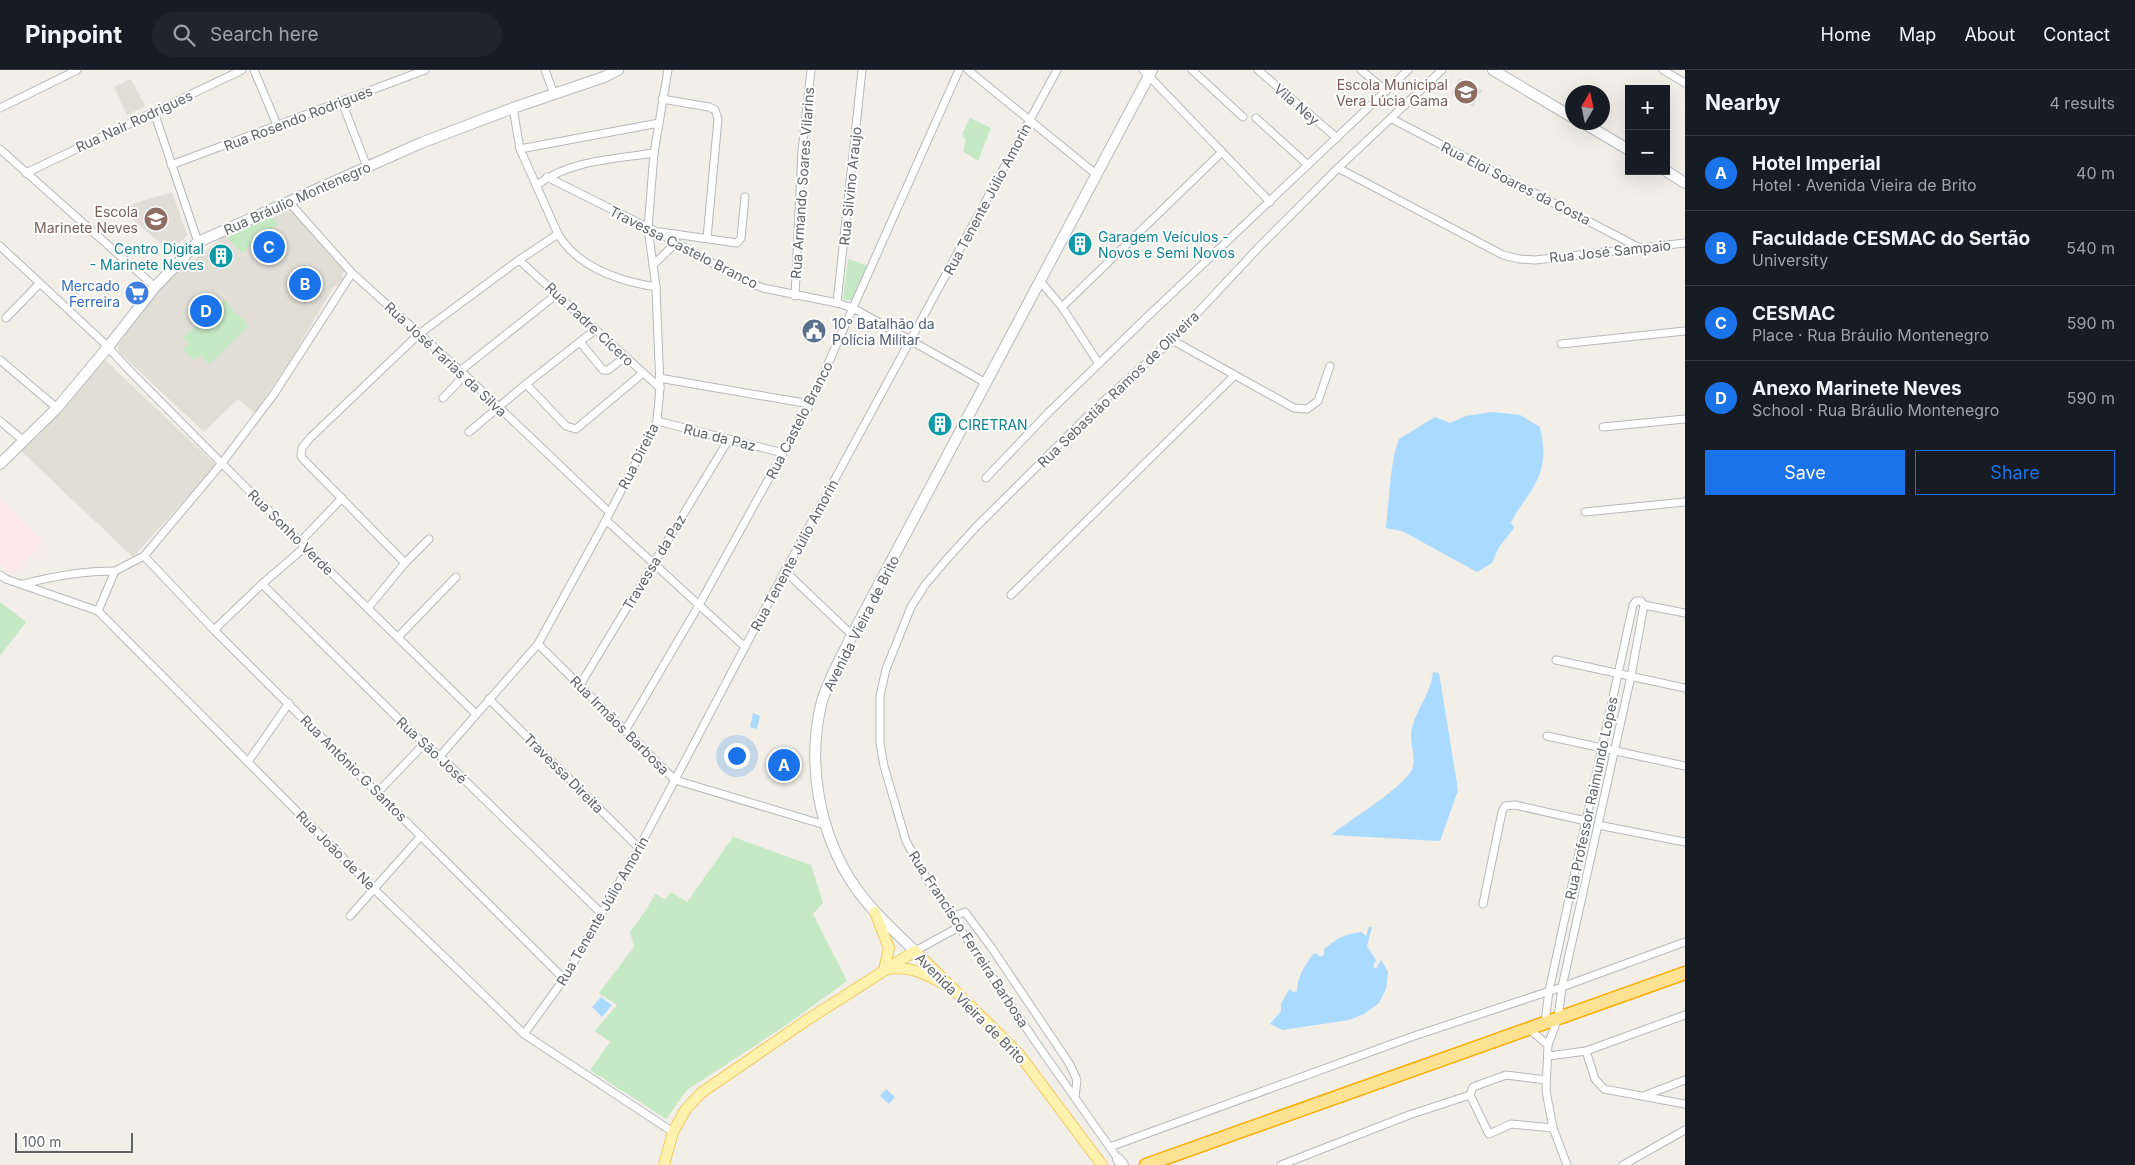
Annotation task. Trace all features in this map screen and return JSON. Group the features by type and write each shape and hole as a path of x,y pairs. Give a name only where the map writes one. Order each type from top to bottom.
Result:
{"highway":[{"path":"1146,1165 1685,973"}],"main road":[{"name":"Rua Bráulio Montenegro","path":"0,464 57,408 155,287 198,242 367,166 513,108 604,77 618,70"},
{"path":"1492,70 1565,113"},
{"name":"Avenida Vieira de Brito","path":"1102,1165 1019,1054 875,912 855,886 839,859 825,825 816,781 815,754 817,729 827,687 852,634 1097,175 1148,72"},
{"path":"1595,130 1625,148"},
{"path":"1670,173 1685,182"},
{"path":"875,912 889,948 884,970"},
{"path":"664,1165 673,1132 686,1110 712,1084 915,951"},
{"path":"884,970 907,968 916,970 955,989"}],"street":[{"path":"0,108 77,70"},
{"name":"Rua Nair Rodrigues","path":"26,173 242,70"},
{"path":"254,70 278,127"},
{"name":"Rua Rosendo Rodrigues","path":"171,165 278,127 425,70"},
{"path":"545,70 554,94"},
{"name":"Rua Direita","path":"440,756 538,644 657,421 660,378 656,287 648,228 654,153 668,70"},
{"name":"Rua Armando Soares Vilarins","path":"795,296 802,150 810,70"},
{"name":"Rua Silvino Araujo","path":"837,303 862,70"},
{"name":"Rua Castelo Branco","path":"625,731 699,605 810,404 959,70"},
{"path":"968,70 1097,175"},
{"name":"Rua Tenente Júlio Amorin","path":"524,1034 564,980 639,848 785,571 985,206 1057,70"},
{"path":"1192,70 1243,117"},
{"name":"Vila Ney","path":"1258,70 1336,138"},
{"path":"1361,70 1385,90"},
{"path":"986,478 1049,412 1408,70"},
{"name":"Rua Sebastião Ramos de Oliveira","path":"925,586 976,527 1098,406 1172,340 1260,246 1338,168 1442,70"},
{"path":"1663,70 1685,83"},
{"path":"1148,72 1270,202"},
{"path":"662,99 709,107 715,110 718,119 707,238"},
{"path":"342,102 367,166"},
{"path":"513,108 520,149 558,234 566,247 581,260 618,279 656,287"},
{"path":"154,112 198,242"},
{"path":"1256,118 1308,165"},
{"name":"Rua Eloi Soares da Costa","path":"1392,119 1639,247"},
{"path":"520,149 658,123"},
{"path":"0,149 155,287"},
{"path":"1062,308 1222,152"},
{"path":"537,185 546,178 587,164 654,153"},
{"name":"Rua José Sampaio","path":"1338,168 1503,255 1518,259 1535,260 1685,243"},
{"name":"Travessa Castelo Branco","path":"546,178 657,232 741,279 763,288 853,308 909,342 986,383"},
{"path":"657,232 737,243 740,241 745,196"},
{"name":"Rua José Farias da Silva","path":"288,201 352,272 498,407 653,563 745,647"},
{"path":"405,563 301,456 302,448 310,438 419,334 519,260 558,234"},
{"path":"654,266 676,243"},
{"name":"Rua Sonho Verde","path":"0,246 108,347 303,545 476,714"},
{"name":"Rua Padre Cícero","path":"519,260 660,388"},
{"path":"24,584 44,578 92,571 116,571 144,556 222,463 274,394 352,272"},
{"path":"1040,281 1062,308 1100,364"},
{"path":"6,318 40,283"},
{"path":"443,398 462,373 557,294"},
{"path":"469,432 595,330"},
{"path":"1561,344 1685,331"},
{"path":"1172,340 1294,408 1307,408 1318,400 1330,366"},
{"path":"580,342 603,370 608,370 626,357"},
{"path":"0,360 57,408"},
{"path":"526,384 566,426 576,429 643,373"},
{"path":"1011,595 1235,375"},
{"path":"660,378 810,404"},
{"path":"1603,427 1685,419"},
{"path":"0,421 24,441"},
{"name":"Rua da Paz","path":"657,421 783,453"},
{"name":"Travessa da Paz","path":"580,685 729,439"},
{"path":"214,630 303,545 342,498"},
{"path":"1585,512 1685,502"},
{"path":"368,608 405,563 429,539"},
{"name":"Rua Antônio G Santos","path":"144,556 214,630 564,980"},
{"path":"98,611 116,571"},
{"path":"785,571 852,634"},
{"name":"Rua João de Ne","path":"0,575 98,611 374,889 524,1034 673,1132"},
{"path":"398,637 456,576"},
{"name":"Rua São José","path":"262,584 424,744 440,756 602,914"},
{"name":"Rua Francisco Ferreira Barbosa","path":"925,586 903,624 886,669 880,696 880,743 894,804 906,842 926,879 1120,1162"},
{"name":"Rua Professor Raimundo Lopes","path":"1636,601 1641,601 1644,605 1631,676 1562,987 1552,1020 1549,991 1633,605 1636,601"},
{"path":"1644,605 1685,613"},
{"name":"Rua Irmãos Barbosa","path":"538,644 675,780 825,825"},
{"path":"1556,660 1685,688"},
{"name":"Travessa Direita","path":"489,699 639,848"},
{"path":"248,762 289,703"},
{"path":"1547,736 1685,766"},
{"path":"378,792 424,744"},
{"path":"1483,904 1502,812 1505,806 1515,805 1586,821"},
{"path":"1598,825 1685,842"},
{"path":"350,916 421,836"},
{"path":"952,917 965,912 997,955 1070,1062 1077,1080 1075,1097"},
{"path":"915,951 959,927"},
{"path":"1110,1147 1414,1036 1562,987 1685,942"},
{"path":"1549,1056 1586,1051 1685,1015"},
{"path":"1552,1020 1548,1046 1546,1091 1553,1128 1566,1165"},
{"path":"1529,1028 1548,1046"},
{"path":"1586,1051 1598,1085 1611,1091 1685,1104"},
{"path":"1546,1080 1506,1075 1499,1076 1473,1087 1470,1095 1489,1134 1511,1124 1553,1128"},
{"path":"1644,1096 1685,1080"},
{"path":"1281,1165 1408,1115 1470,1095"},
{"path":"1623,1165 1685,1130"}],"shaded area":[{"name":"Escola Municipal Vera Lúcia Gama","path":"1459,78 1482,90 1473,107 1451,94"},
{"path":"131,79 145,106 127,115 114,87"},
{"name":"Escola Marinete Neves","path":"172,192 187,235 171,252 119,208"},
{"path":"288,204 346,268 342,275 344,281 338,287 334,286 291,359 255,413 238,399 204,432 118,351 118,345 153,296 189,258 193,261 225,235"},
{"path":"105,360 216,465 133,557 21,451"},
{"path":"0,497 44,542 11,576 0,565"}],"green space":[{"path":"970,118 991,128 978,161 963,151 966,140 962,134"},
{"path":"268,214 278,224 242,253 225,235"},
{"path":"848,259 869,266 852,301 843,299"},
{"path":"224,300 249,326 209,364 200,355 194,360 183,349 189,344 183,337"},
{"path":"0,602 26,622 0,656"},
{"path":"733,837 811,865 823,903 813,914 847,981 782,1028 687,1090 666,1119 590,1070 610,1042 595,1031 617,1005 599,993 634,947 630,932 655,894 665,899 671,892 687,902"}],"water":[{"path":"1492,412 1520,415 1540,427 1543,462 1534,485 1511,523 1514,528 1499,547 1492,563 1477,572 1402,531 1386,528 1391,475 1399,439 1435,417 1450,423 1466,416"},
{"path":"1433,672 1439,673 1458,790 1440,841 1331,835 1389,793 1409,775 1414,763 1411,733 1415,718 1432,680"},
{"path":"753,713 760,716 757,729 750,727"},
{"path":"1369,927 1372,927 1367,946 1376,960 1373,966 1376,969 1381,960 1388,972 1386,989 1379,1003 1364,1014 1349,1020 1283,1030 1270,1024 1281,1011 1281,1003 1290,989 1293,992 1297,991 1300,976 1312,955 1316,953 1320,957 1324,955 1324,949 1345,936 1361,932 1366,936"},
{"path":"601,997 612,1005 602,1017 592,1007"},
{"path":"886,1089 895,1097 889,1104 880,1096"}],"place":[{"name":"Escola Municipal Vera Lúcia Gama","path":"1466,92"},
{"name":"Escola Marinete Neves","path":"156,219"},
{"name":"Garagem Veículos - Novos e Semi Novos","path":"1080,244"},
{"name":"CESMAC","path":"269,247"},
{"name":"Centro Digital - Marinete Neves","path":"221,256"},
{"name":"Faculdade CESMAC do Sertão","path":"305,284"},
{"name":"Mercado Ferreira","path":"137,293"},
{"name":"Anexo Marinete Neves","path":"206,311"},
{"name":"10º Batalhão da Polícia Militar","path":"814,331"},
{"name":"CIRETRAN","path":"940,424"},
{"name":"Hotel Imperial","path":"784,765"}]}
